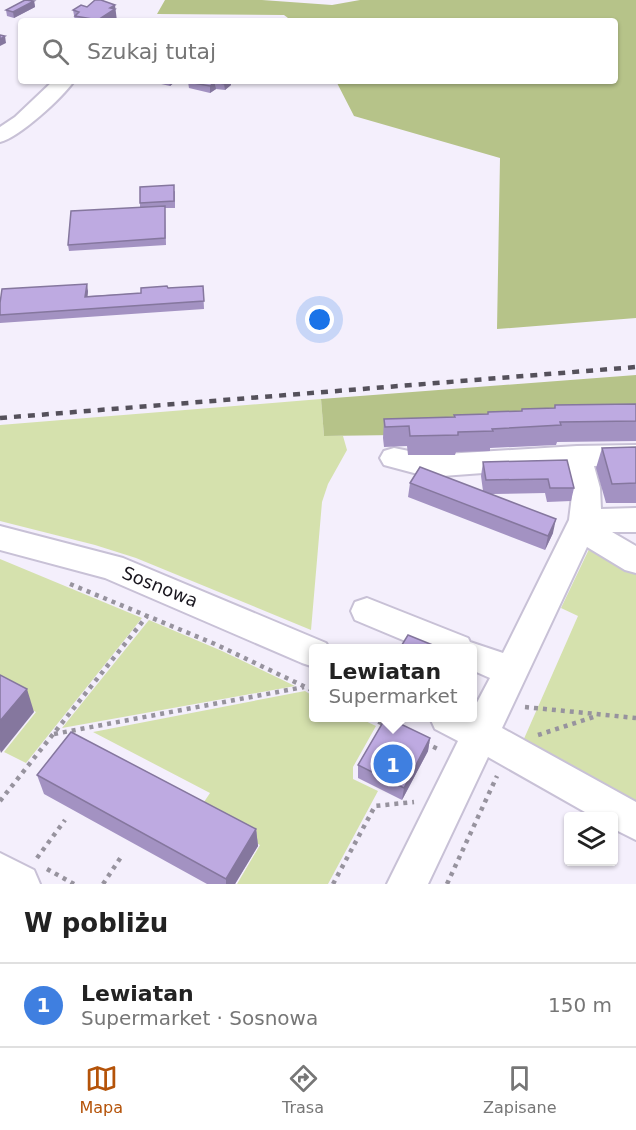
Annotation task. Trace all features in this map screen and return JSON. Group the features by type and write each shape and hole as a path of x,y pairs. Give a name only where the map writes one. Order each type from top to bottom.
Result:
{"street":[{"path":"0,136 22,121 61,84"},
{"path":"394,458 429,466 577,456 636,455"},
{"path":"477,714 510,671 582,525 588,509 587,493 577,456"},
{"path":"582,525 636,520"},
{"path":"582,525 636,561"},
{"name":"Sosnowa","path":"0,538 112,567 309,651"},
{"path":"367,611 446,644"},
{"path":"477,657 510,671"},
{"path":"477,720 636,822"},
{"path":"407,884 472,722"}],"path":[{"path":"60,580 215,644 309,689"},
{"path":"0,801 147,616"},
{"path":"54,734 305,687"},
{"path":"477,718 600,716 636,718"},
{"path":"532,737 600,716"},
{"path":"447,884 499,773"},
{"path":"333,884 375,806 423,801"},
{"path":"18,873 65,820"},
{"path":"103,884 123,854"}],"green space":[{"path":"165,0 262,0 332,5 360,0 636,0 636,318 497,329 500,158 354,116 338,84 618,84 618,18 288,18 284,15 157,14"},
{"path":"636,375 636,420 395,435 324,436 321,399"},
{"path":"321,399 324,436 343,436 347,450 328,484 322,502 311,630 136,558 0,521 0,425"},
{"path":"591,545 636,572 636,806 523,741 578,616 561,608"},
{"path":"0,559 142,618 26,763 4,752 36,712 0,693"},
{"path":"149,620 222,651 295,686 62,728"},
{"path":"305,691 309,694 309,722 368,722 376,726 353,767 353,779 378,791 328,884 237,884 260,845 198,811 210,793 93,732"}],"building":[{"path":"25,0 34,1 13,12 6,10"},
{"path":"95,0 101,0 115,5 110,8 115,9 101,18 75,16 79,12 73,10 81,5 87,7"},
{"path":"174,185 174,201 140,203 140,187"},
{"path":"165,206 165,238 68,245 71,211"},
{"path":"87,284 85,297 141,293 141,288 203,286 204,301 0,315 2,289"},
{"path":"636,404 636,421 560,422 561,425 458,432 458,435 410,436 409,426 385,427 384,419 455,417 454,415 555,408 555,405"},
{"path":"636,447 636,483 612,484 602,448"},
{"path":"567,460 574,488 550,488 548,479 486,480 483,462"},
{"path":"420,467 556,519 548,536 410,483"},
{"path":"408,635 430,644 402,644"},
{"path":"0,675 27,689 0,721"},
{"path":"383,722 396,722 430,738 404,788 358,765"},
{"path":"71,732 256,829 226,879 37,775"}],"railway":[{"path":"0,418 636,367"}],"place":[{"name":"Lewiatan","path":"393,764"}]}
